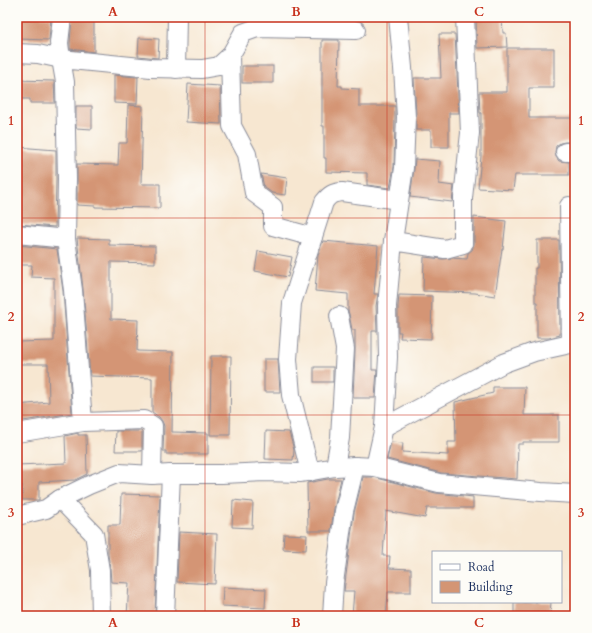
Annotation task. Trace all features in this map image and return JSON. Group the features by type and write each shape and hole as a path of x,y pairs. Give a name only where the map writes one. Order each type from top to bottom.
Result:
{"street":[{"path":"62,17 59,43 65,82 67,179 66,238 73,290 83,422"},
{"path":"176,17 176,68"},
{"path":"375,467 384,428 388,357 387,306 393,241 404,168 406,117 398,17"},
{"path":"393,241 445,249 463,244 463,198 470,133 465,17"},
{"path":"17,53 38,54 61,59 152,68 202,69 219,66 230,56 243,33 257,28 356,30"},
{"path":"230,56 232,126 247,154 254,193 273,207 274,226 313,237"},
{"path":"310,472 291,395 288,359 292,303 324,202 328,196 334,192 399,200"},
{"path":"384,428 504,363 534,352 573,344 570,206"},
{"path":"17,234 66,238"},
{"path":"335,467 340,438 345,349 339,316"},
{"path":"17,433 83,422 144,420 153,426 152,475"},
{"path":"332,616 334,584 344,511 355,466"},
{"path":"17,516 46,509 60,499 119,473 152,475 264,472 301,473 335,467 355,466 375,467 439,483 575,494"},
{"path":"165,616 171,474"},
{"path":"60,499 94,534 100,570 102,616"}],"building":[{"path":"17,17 51,17 49,40 17,39"},
{"path":"72,17 94,17 94,52 70,49"},
{"path":"476,17 502,17 503,33 506,33 507,47 477,48"},
{"path":"439,34 455,34 459,113 449,113 449,147 431,147 431,130 416,130 414,78 441,78"},
{"path":"139,38 159,39 158,58 138,56"},
{"path":"322,40 339,40 338,86 342,86 342,88 359,89 359,106 395,106 394,167 390,188 367,185 367,173 326,172 326,158 324,158 324,126 322,126"},
{"path":"507,48 554,48 554,88 529,88 529,118 573,118 573,142 560,143 556,146 555,152 559,161 569,162 569,175 515,175 513,190 478,188 481,156 481,113 479,92 507,92"},
{"path":"242,66 273,66 273,83 242,83"},
{"path":"114,75 138,77 137,104 114,103"},
{"path":"17,80 54,81 55,103 30,103 30,99 17,99"},
{"path":"188,84 220,86 221,124 186,122"},
{"path":"128,105 143,106 141,184 160,184 160,208 95,207 77,205 77,164 118,165 119,143 127,143"},
{"path":"76,106 92,106 92,129 76,128"},
{"path":"17,147 56,150 55,227 17,224"},
{"path":"415,159 440,161 439,184 454,186 452,202 410,197"},
{"path":"261,174 287,178 285,195 272,193 264,187"},
{"path":"474,217 506,221 495,296 475,293 423,291 424,257 467,259 468,253 472,250 474,244"},
{"path":"77,238 109,239 109,245 155,246 155,263 111,262 111,319 138,320 137,351 173,352 172,432 208,433 208,454 166,454 166,451 163,451 164,426 159,417 152,412 152,378 90,376"},
{"path":"537,240 559,240 560,335 549,338 537,338 535,268 537,268"},
{"path":"323,241 378,246 374,294 378,294 376,306 377,331 372,331 372,370 377,370 375,398 353,398 355,330 352,330 348,311 348,294 315,291 318,255"},
{"path":"17,245 57,249 63,291 72,413 17,422 17,405 49,402 48,364 17,364 17,342 54,341 54,278 31,277 32,265 17,265"},
{"path":"258,251 292,257 288,277 255,271"},
{"path":"399,295 432,296 431,339 400,338 401,332 398,332"},
{"path":"211,356 231,356 230,435 210,435"},
{"path":"264,359 278,359 280,392 264,392"},
{"path":"314,367 333,367 333,382 314,382"},
{"path":"493,387 525,387 524,415 559,415 559,442 523,442 523,444 518,444 517,479 441,473 387,459 391,442 403,443 402,452 448,455 448,442 456,442 455,402 493,393"},
{"path":"116,431 141,431 142,451 115,451"},
{"path":"266,431 289,432 294,450 293,460 265,459"},
{"path":"78,433 78,435 86,435 87,474 75,480 39,482 39,500 22,500 22,485 17,485 17,465 66,463 65,436"},
{"path":"363,477 373,477 436,493 473,497 473,508 427,508 425,518 386,511 383,556 390,556 389,568 411,569 411,592 388,592 386,616 352,616 354,591 344,591 354,513"},
{"path":"328,479 341,479 334,509 331,531 308,531 307,483"},
{"path":"121,494 160,495 155,616 127,616 129,583 111,582 108,555 108,525 120,525"},
{"path":"233,500 253,502 252,528 232,527"},
{"path":"179,532 217,534 215,584 177,582"},
{"path":"284,534 307,535 306,550 283,549"},
{"path":"223,587 266,589 265,608 222,606"},
{"path":"514,603 551,603 550,616 514,616"}]}
